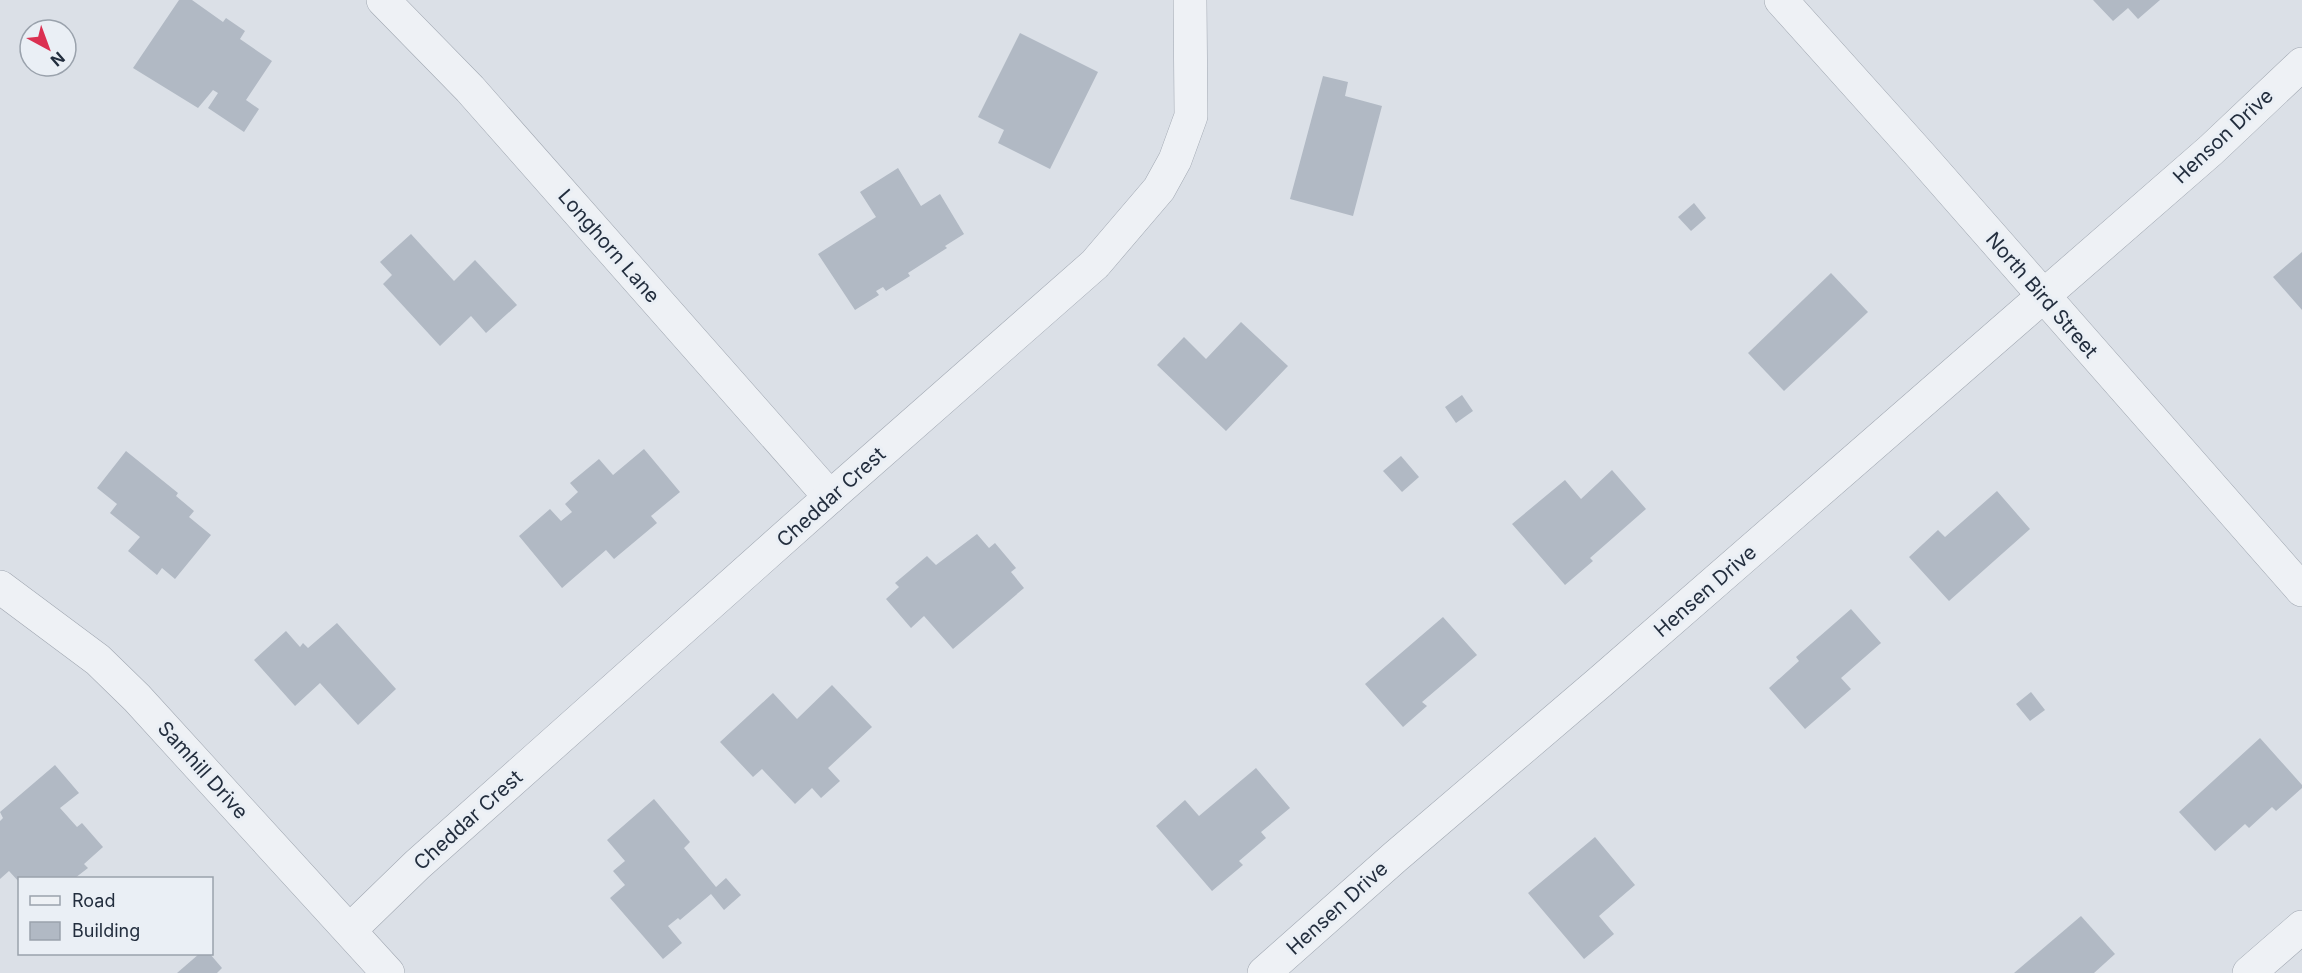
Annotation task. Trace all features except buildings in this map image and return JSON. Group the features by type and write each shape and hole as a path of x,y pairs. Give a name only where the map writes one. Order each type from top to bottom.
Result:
{"street":[{"name":"Longhorn Lane","path":"383,0 470,89 830,497"},
{"name":"Cheddar Crest","path":"350,930 417,865 1095,264 1159,189 1175,160 1191,116 1190,0"},
{"name":"North Bird Street","path":"1780,0 1922,156 2042,296 2302,590"},
{"name":"Henson Drive","path":"2144,207 2211,150 2302,64"},
{"name":"Hensen Drive","path":"1264,973 2144,207"},
{"name":"Samhill Drive","path":"0,587 98,660 138,698 388,973"},
{"path":"2249,973 2302,927"}]}
